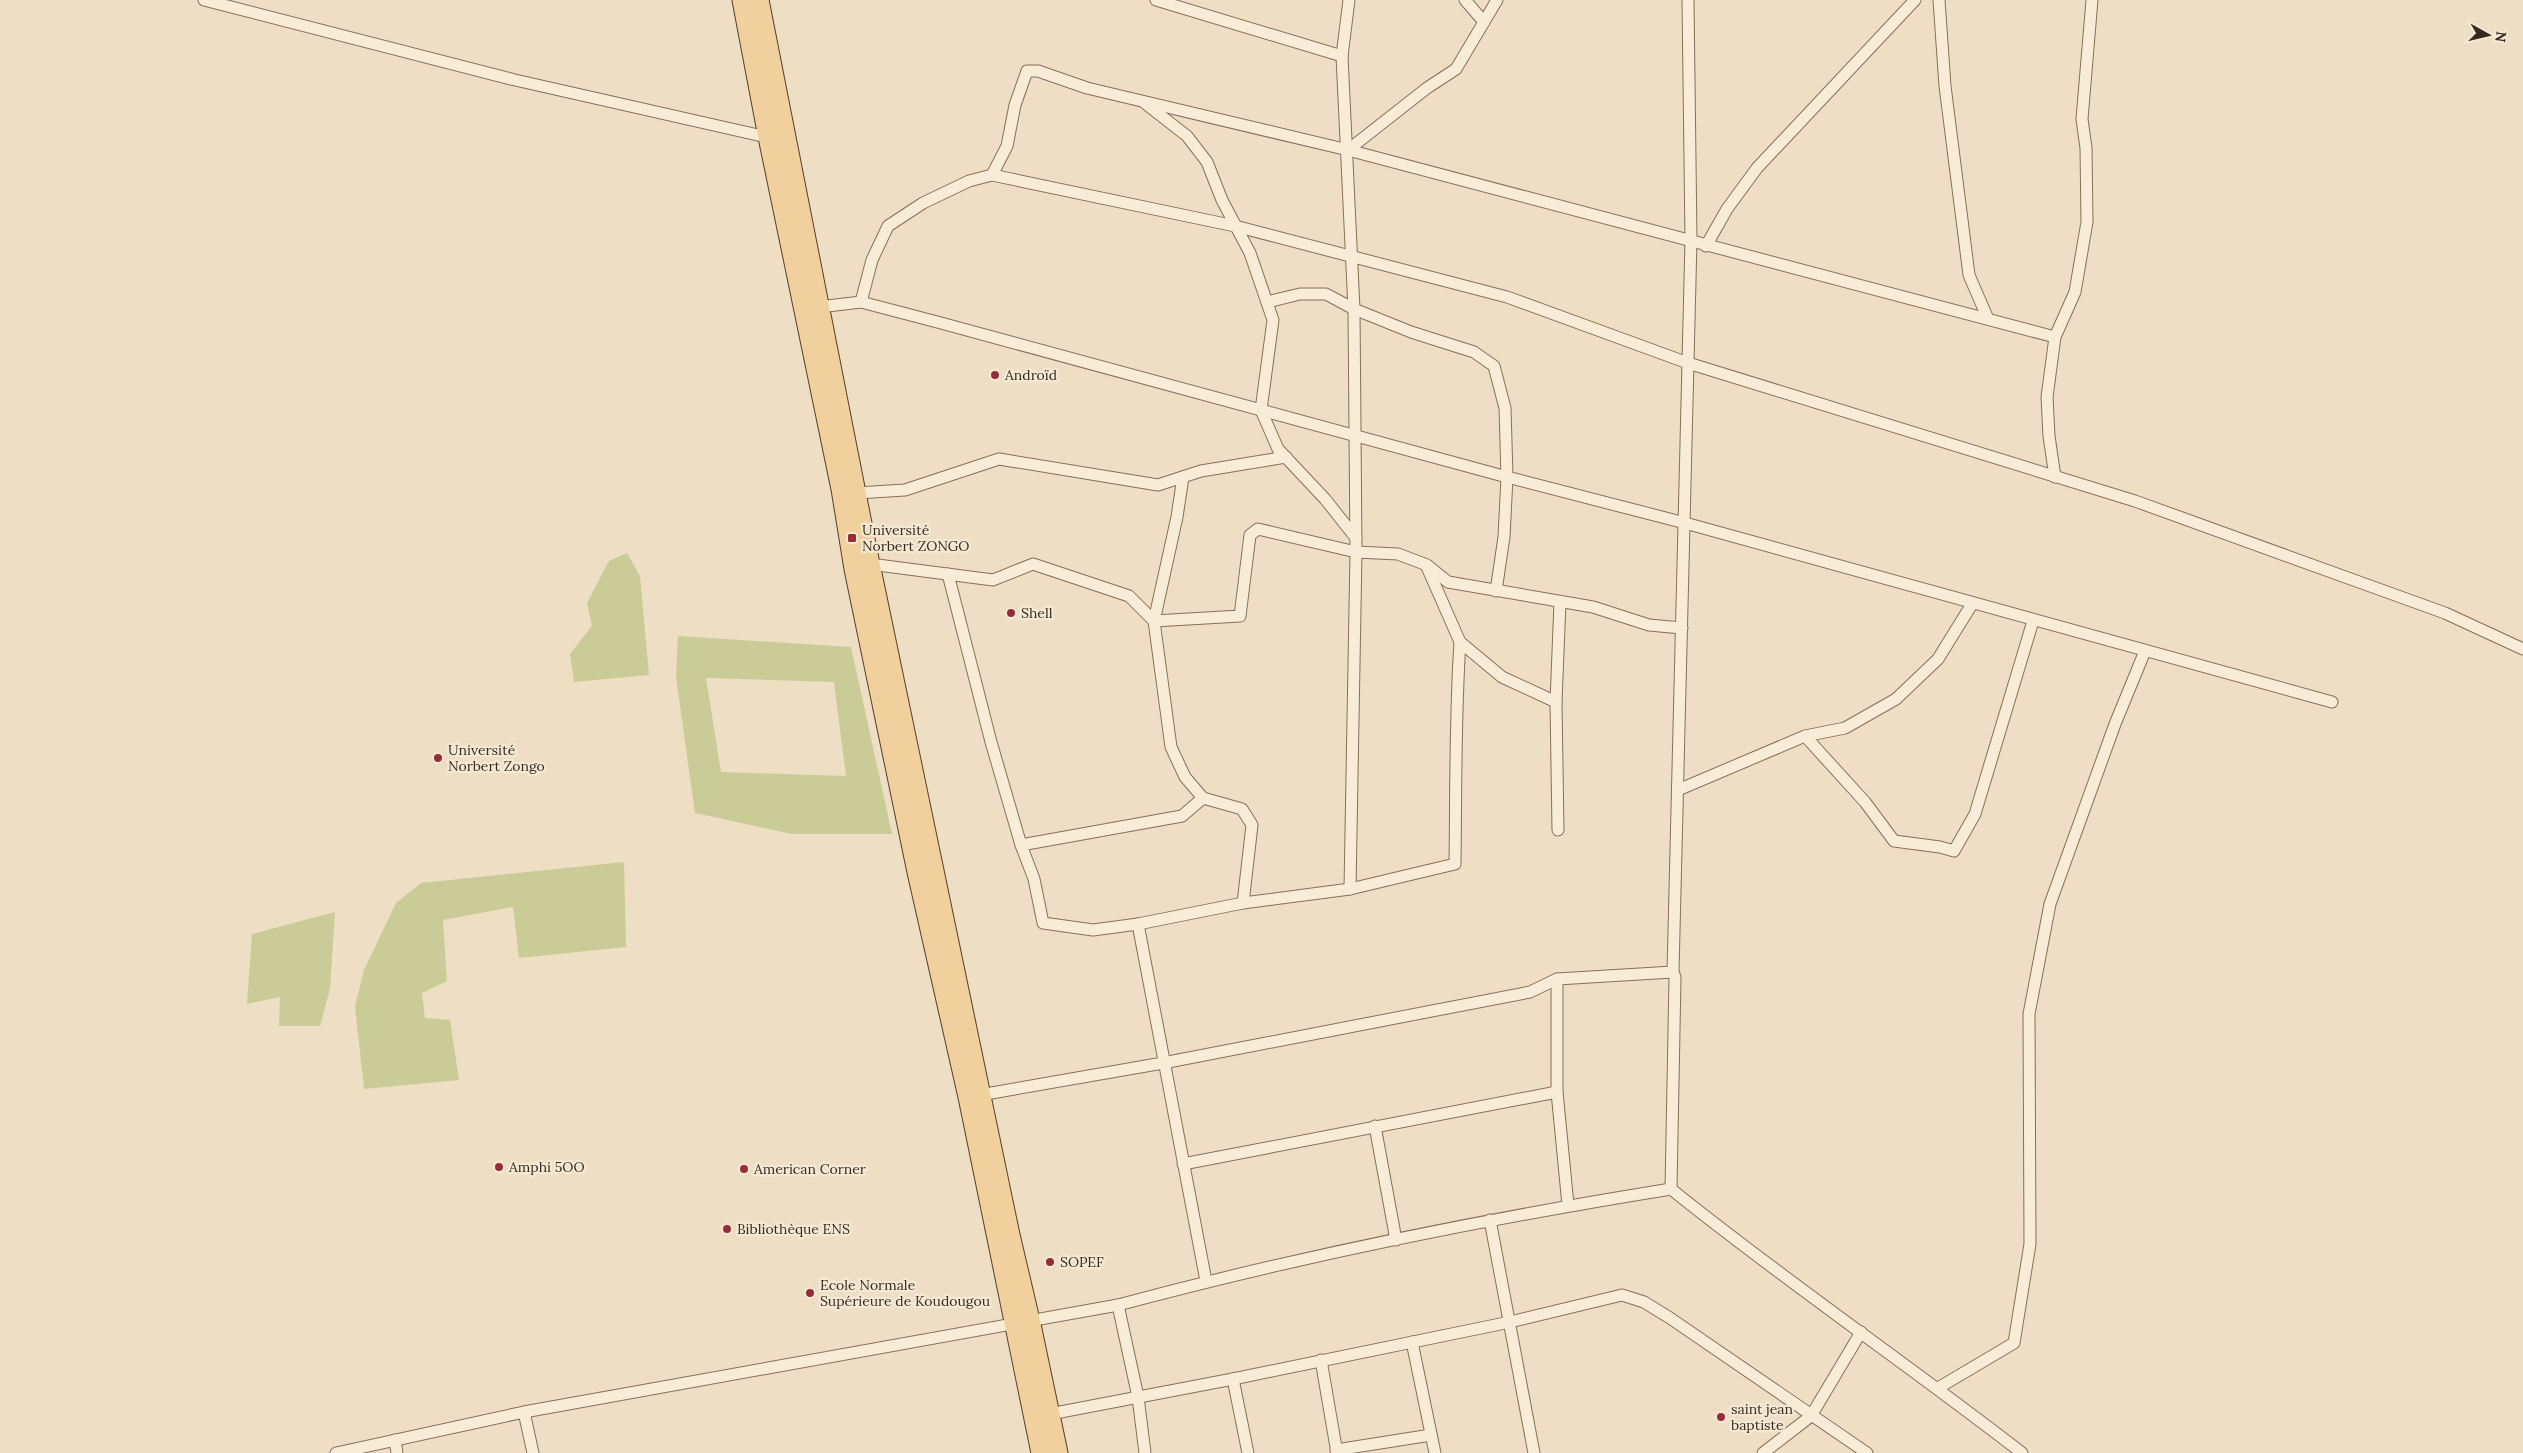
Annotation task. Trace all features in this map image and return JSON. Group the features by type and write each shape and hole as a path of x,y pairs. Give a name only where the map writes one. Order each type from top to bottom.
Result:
{"main road":[{"path":"742,0 819,306 870,564 1010,1235 1022,1321 1050,1414 1052,1453"},
{"path":"759,0 777,138 858,589 917,872 1052,1453"}],"street":[{"path":"207,0 516,80 777,138"},
{"path":"1156,0 1342,56"},
{"path":"1348,0 1342,56 1348,150 1350,256 1354,309 1353,436 1356,538 1350,889"},
{"path":"1465,0 1484,22"},
{"path":"1348,150 1427,88 1456,69 1497,0"},
{"path":"1671,1189 1675,977 1673,972 1691,240 1688,0"},
{"path":"1706,246 1727,209 1757,168 1915,0"},
{"path":"1940,0 1945,86 1969,275 1988,320"},
{"path":"2056,477 2049,436 2047,397 2055,337 2075,292 2087,222 2086,148 2082,119 2092,0"},
{"path":"992,174 1007,146 1015,105 1027,71 1038,71 1087,88 1348,150 2055,337"},
{"path":"1143,101 1187,136 1207,162 1222,200 1250,253 1273,320 1261,410 1278,449 1325,499 1356,538"},
{"path":"861,302 872,260 888,226 931,199 968,180 992,174 1235,226 1507,297 1688,363 2135,501 2444,613 2523,649"},
{"path":"1267,302 1300,294 1326,294 1354,309 1411,332 1474,352 1494,366 1505,408 1506,477 1504,537 1496,591"},
{"path":"819,306 861,302 1353,436 1684,523 2332,702"},
{"path":"857,493 905,490 999,460 1158,485 1202,471 1286,457"},
{"path":"1183,477 1177,517 1154,620 1171,747 1185,777 1203,798 1242,809 1252,825 1243,903"},
{"path":"870,564 993,580 1033,564 1129,596 1154,620 1240,616 1250,535 1258,529 1356,552 1398,554 1427,565 1448,582 1593,607 1649,625 1682,628"},
{"path":"1427,565 1460,642 1502,677 1556,702"},
{"path":"948,574 991,742 1021,845 1034,879 1043,924 1093,930 1138,924 1243,903 1350,889 1455,864 1456,690 1460,642"},
{"path":"1558,830 1556,702 1560,602"},
{"path":"1678,790 1805,736 1845,728 1896,699 1938,659 1972,604"},
{"path":"1805,736 1865,802 1894,841 1940,847 1954,851 1975,814 2034,621"},
{"path":"1938,1388 2014,1343 2030,1244 2029,1014 2050,904 2115,724 2145,651"},
{"path":"1021,845 1182,816 1203,798"},
{"path":"1138,924 1163,1063 1172,1092 1183,1164 1206,1281"},
{"path":"980,1095 1163,1063 1530,992 1556,979 1673,972"},
{"path":"1556,979 1557,1092 1568,1206"},
{"path":"1183,1164 1557,1092"},
{"path":"1375,1126 1396,1240"},
{"path":"336,1453 524,1412 1118,1305 1206,1281 1490,1220 1671,1189 1728,1236 1938,1388 2022,1453"},
{"path":"1490,1220 1534,1453"},
{"path":"1050,1414 1510,1322 1622,1295 1644,1302 1670,1318 1867,1453"},
{"path":"1118,1305 1138,1397 1145,1453"},
{"path":"1763,1453 1811,1416 1861,1332"},
{"path":"1412,1342 1435,1453"},
{"path":"1321,1360 1336,1452 1431,1435"},
{"path":"1232,1379 1248,1453"},
{"path":"524,1412 533,1453"},
{"path":"395,1440 397,1453"}],"green space":[{"path":"627,553 640,576 649,675 574,682 570,654 592,626 587,603 609,561"},
{"path":"678,636 851,647 892,834 792,834 695,813 676,677","holes":["706,678 834,682 846,776 721,772"]},
{"path":"624,862 626,947 519,958 513,907 443,920 447,981 422,993 425,1018 450,1020 459,1080 364,1089 355,1007 364,970 396,903 421,883"},
{"path":"335,912 330,989 320,1026 279,1026 280,997 247,1004 252,934"}],"place":[{"name":"Androïd","path":"995,375"},
{"name":"Université Norbert ZONGO","path":"852,538"},
{"name":"Shell","path":"1011,613"},
{"name":"Université Norbert Zongo","path":"438,758"},
{"name":"Amphi 5OO","path":"499,1167"},
{"name":"American Corner","path":"744,1169"},
{"name":"Bibliothèque ENS","path":"727,1229"},
{"name":"SOPEF","path":"1050,1262"},
{"name":"Ecole Normale Supérieure de Koudougou","path":"810,1293"},
{"name":"saint jean baptiste","path":"1721,1417"}]}
